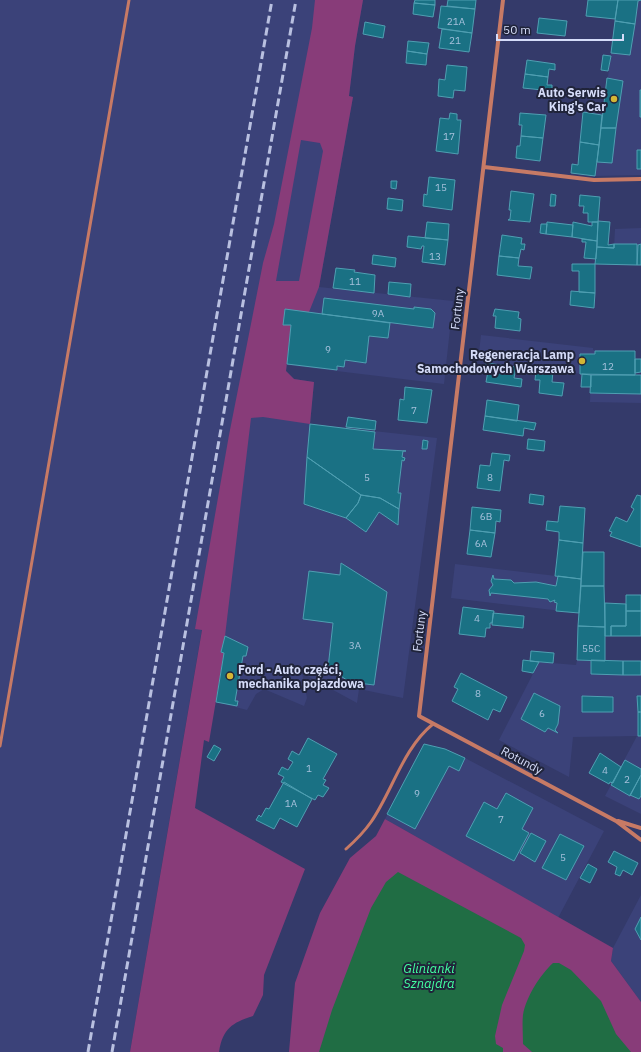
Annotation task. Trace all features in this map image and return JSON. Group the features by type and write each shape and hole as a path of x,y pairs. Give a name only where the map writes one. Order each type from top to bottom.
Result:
{"street":[{"name":"Fortuny","path":"419,716 503,0"},
{"path":"484,167 594,180 641,179"},
{"name":"Rotundy","path":"419,716 616,821 641,840"},
{"name":"Rotundy","path":"616,821 641,828"}],"lane":[{"path":"0,746 129,0"},
{"path":"346,849 372,822 401,766 420,737 433,724"}],"shaded area":[{"path":"0,0 363,0 355,46 349,96 353,97 319,287 453,301 444,384 287,365 286,371 294,379 314,382 310,424 437,438 403,698 359,689 357,703 302,673 307,698 304,706 264,689 256,694 247,710 216,702 224,653 221,652 225,636 202,629 130,1052 0,1052"},
{"path":"315,0 363,0 355,46 349,96 353,97 319,287 309,312 283,324 291,325 286,371 294,379 314,382 310,424 263,417 251,418 225,636 221,652 224,653 209,742 204,740 195,808 305,869 264,975 263,995 253,1016 239,1021 226,1032 219,1052 130,1052 202,630 195,629 229,435 263,263 274,224 312,28","holes":["301,140 320,143 323,151 299,281 276,281"]},
{"path":"618,0 641,0 641,175 595,176"},
{"path":"641,228 641,265 595,264 597,247 614,248 615,229"},
{"path":"481,335 593,348 593,350 635,351 635,375 641,375 641,403 590,402 591,375 478,361"},
{"path":"455,564 581,579 579,613 451,598"},
{"path":"577,660 641,661 641,814 605,796 637,736 573,737 569,777 499,740 539,662 576,665"},
{"path":"424,744 445,749 465,758 604,831 558,918 385,819"},
{"path":"385,819 613,948 611,961 641,1002 641,1052 289,1052 295,983 320,913 350,858 376,836"},
{"path":"641,895 641,1002 611,961 613,948"}],"water":[{"name":"Glinianki Sznajdra","path":"398,872 521,938 525,945 524,951 502,1005 495,1036 496,1044 503,1048 503,1052 319,1052 332,1010 371,908 386,882"},
{"path":"553,963 559,963 571,970 601,1001 616,1034 631,1052 532,1052 523,1044 523,1015 527,1001 543,974"}],"building":[{"path":"415,0 435,0 435,5 414,3"},
{"path":"448,0 476,0 475,9 447,6"},
{"path":"588,0 618,0 615,19 586,16"},
{"path":"618,0 641,0 638,1 635,24 615,21"},
{"path":"414,3 435,5 433,17 413,14"},
{"path":"441,6 475,9 472,33 438,28"},
{"path":"539,18 567,21 565,36 537,33"},
{"path":"615,21 635,24 630,55 611,53"},
{"path":"365,22 385,26 383,38 363,34"},
{"path":"442,29 472,33 469,52 439,48"},
{"path":"408,41 429,43 427,54 407,51"},
{"path":"407,51 427,54 426,65 406,63"},
{"path":"603,55 611,56 608,71 601,70"},
{"path":"527,60 555,64 555,70 549,69 548,77 525,74"},
{"path":"447,65 467,67 465,91 454,90 453,98 438,96 439,79 445,80"},
{"path":"525,74 548,77 547,85 552,85 552,91 523,88"},
{"path":"607,78 623,81 616,128 601,128"},
{"path":"641,90 641,117 640,117"},
{"path":"583,112 602,115 599,145 580,142"},
{"path":"450,113 457,114 457,120 461,120 458,154 436,151 440,118 449,119"},
{"path":"520,113 546,115 543,138 521,136 522,125 519,125"},
{"path":"601,128 616,128 612,163 597,162"},
{"path":"521,136 543,138 540,161 516,158 517,146 520,146"},
{"path":"580,142 599,145 595,176 571,173 572,164 578,165"},
{"path":"637,150 641,150 641,169 637,169"},
{"path":"429,177 455,180 452,210 423,206 424,194 427,195"},
{"path":"391,181 397,181 396,189 391,188"},
{"path":"511,191 534,194 530,222 508,220 510,219 511,210 509,210"},
{"path":"551,194 556,195 555,206 550,206"},
{"path":"580,195 600,197 598,222 588,222 588,213 583,213 584,206 579,206"},
{"path":"388,198 403,200 402,211 387,209"},
{"path":"598,221 610,222 608,245 614,244 614,248 597,247"},
{"path":"427,222 449,224 448,240 425,238"},
{"path":"547,222 573,225 572,237 546,234"},
{"path":"573,222 592,226 592,222 598,222 597,241 572,237"},
{"path":"541,224 547,224 546,234 540,233"},
{"path":"502,235 522,238 521,244 525,244 524,250 521,249 519,258 499,256"},
{"path":"408,236 448,240 445,265 422,262 424,246 422,246 421,249 407,247"},
{"path":"582,239 597,241 596,259 584,258 586,242 582,242"},
{"path":"614,244 637,244 637,265 595,264 597,247 614,248"},
{"path":"641,244 641,265 637,265 638,245"},
{"path":"373,255 396,258 395,267 372,264"},
{"path":"499,256 519,258 518,266 532,267 530,279 497,275"},
{"path":"572,264 595,264 595,293 579,292 579,271 572,271"},
{"path":"336,268 355,270 354,272 375,275 374,293 333,288"},
{"path":"389,282 411,284 410,297 388,294"},
{"path":"571,291 595,293 594,308 570,305"},
{"path":"324,298 414,309 414,307 431,309 435,313 433,328 322,314"},
{"path":"285,309 390,323 388,338 369,336 366,363 345,360 344,367 337,366 337,370 287,364 291,325 283,325"},
{"path":"495,309 519,312 518,318 521,319 520,331 495,328 496,316 493,316"},
{"path":"595,351 635,351 635,375 580,374 580,354 595,354"},
{"path":"635,359 641,359 641,372 635,373"},
{"path":"486,363 516,367 514,378 522,379 521,387 486,382 488,371 485,371"},
{"path":"536,370 553,371 552,382 564,383 562,396 539,393 540,380 535,380"},
{"path":"582,374 591,375 591,387 581,387"},
{"path":"591,375 641,375 641,394 590,393"},
{"path":"405,387 432,390 427,423 398,420 400,399 404,400"},
{"path":"487,400 519,405 517,421 485,416"},
{"path":"485,416 536,423 534,430 524,428 523,436 483,430"},
{"path":"348,417 376,421 375,430 346,427"},
{"path":"310,424 375,432 373,449 406,451 403,451 402,457 405,458 404,461 402,460 398,493 401,493 399,509 380,498 361,495 307,457"},
{"path":"528,439 545,441 544,451 527,449"},
{"path":"423,440 428,441 427,449 422,449"},
{"path":"492,453 510,455 509,461 504,460 500,491 477,488 480,465 490,466"},
{"path":"307,457 361,495 358,503 346,518 304,504"},
{"path":"530,494 544,496 543,505 529,503"},
{"path":"361,495 380,498 399,509 398,525 379,512 366,532 346,518 358,503"},
{"path":"637,495 641,496 641,547 610,536 612,532 609,531 616,517 627,522 634,509 631,507"},
{"path":"560,506 585,508 583,543 559,540 559,532 546,530 547,521 558,522"},
{"path":"472,507 501,510 500,522 496,521 495,533 470,530"},
{"path":"470,530 495,533 491,557 467,554"},
{"path":"559,540 583,543 581,579 555,576"},
{"path":"583,552 604,552 604,586 581,586"},
{"path":"341,563 387,592 374,685 350,682 328,668 333,623 303,619 309,571 340,575"},
{"path":"493,575 494,579 511,580 514,583 536,582 556,586 558,576 581,579 579,613 556,611 557,603 554,602 555,600 550,602 548,599 491,593 490,596 489,590 493,585 491,581"},
{"path":"581,586 604,586 605,627 578,626"},
{"path":"626,595 641,595 641,611 626,611"},
{"path":"605,603 626,604 626,626 611,626 611,636 605,636"},
{"path":"463,607 494,611 492,623 490,623 490,628 486,628 485,637 459,634"},
{"path":"626,611 641,611 641,636 611,636 611,626 626,626"},
{"path":"493,613 524,616 523,628 492,625"},
{"path":"578,626 605,627 605,661 577,660"},
{"path":"225,636 248,647 246,656 243,656 235,701 238,701 237,706 216,702 224,653 221,652"},
{"path":"531,651 554,653 553,663 530,661"},
{"path":"523,660 539,662 533,673 522,671"},
{"path":"591,660 623,661 623,675 591,674"},
{"path":"623,661 641,661 641,675 623,675"},
{"path":"461,673 507,697 500,712 493,709 488,720 452,701 458,689 454,687"},
{"path":"534,693 560,706 558,724 555,730 558,733 548,728 545,732 521,719"},
{"path":"582,696 613,697 613,712 582,712"},
{"path":"637,696 641,696 641,712 638,712"},
{"path":"638,712 641,712 641,736 638,736"},
{"path":"308,738 337,754 323,779 326,780 323,785 329,788 323,797 318,795 315,800 281,782 284,777 278,774 282,767 288,770 293,762 288,759 292,751 299,755"},
{"path":"424,744 445,749 465,758 459,771 449,766 415,829 387,814"},
{"path":"214,745 221,749 214,761 207,757"},
{"path":"600,753 621,767 613,783 610,782 609,784 589,773"},
{"path":"625,760 641,769 641,775 630,796 611,785"},
{"path":"641,775 641,796 639,799 630,795"},
{"path":"284,782 312,799 297,827 280,818 274,829 256,820 259,815 261,817 266,808 269,809"},
{"path":"506,793 533,808 522,829 529,833 514,861 466,836 484,802 497,809"},
{"path":"531,833 546,841 535,862 520,853"},
{"path":"560,834 584,846 566,880 542,868"},
{"path":"614,851 638,863 632,875 623,870 620,876 615,874 617,867 608,862"},
{"path":"588,864 597,869 590,883 580,878"},
{"path":"641,917 641,940 635,929"}],"railway":[{"path":"88,1052 272,0"},
{"path":"112,1052 296,0"}],"place":[{"name":"Auto Serwis King's Car","path":"614,99"},
{"name":"Regeneracja Lamp Samochodowych Warszawa","path":"582,361"},
{"name":"Ford - Auto części, mechanika pojazdowa","path":"230,676"}]}
